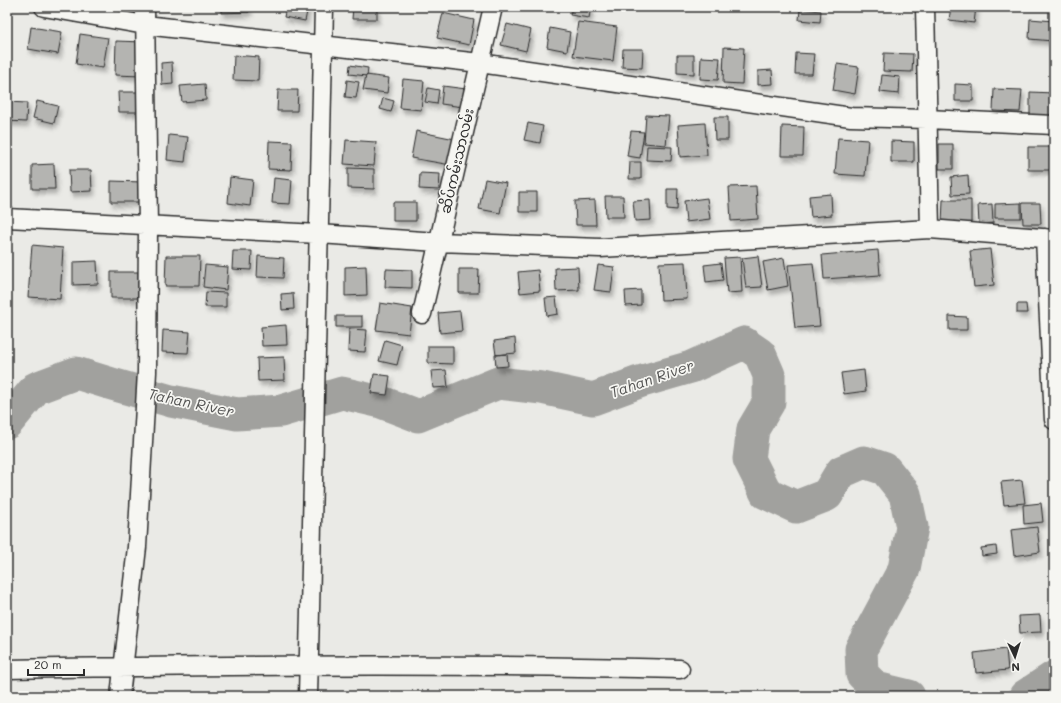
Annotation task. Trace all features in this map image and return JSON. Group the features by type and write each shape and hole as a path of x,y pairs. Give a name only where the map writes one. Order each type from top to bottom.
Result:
{"street":[{"path":"44,7 145,16 323,44 480,63 852,117 1054,125"},
{"path":"308,696 324,7"},
{"name":"ဆိပ်ကမ်းသာလမ်း","path":"422,314 493,7"},
{"path":"925,7 930,229"},
{"path":"120,696 137,547 147,372 148,226 145,16"},
{"path":"7,218 319,234 438,242 600,248 930,229 1050,238 1054,420"},
{"path":"7,669 308,665 529,665 680,669"}],"building":[{"path":"221,7 249,7 249,12 221,13"},
{"path":"286,7 308,7 305,21 284,17"},
{"path":"353,7 377,7 377,19 352,19"},
{"path":"572,7 591,7 589,18 570,15"},
{"path":"951,7 976,7 974,23 949,20"},
{"path":"800,9 821,11 820,22 799,20"},
{"path":"443,13 474,20 469,45 437,38"},
{"path":"1030,19 1054,21 1053,41 1029,39"},
{"path":"578,22 617,27 613,61 573,56"},
{"path":"507,24 531,30 526,51 501,45"},
{"path":"31,27 62,32 58,54 28,49"},
{"path":"550,28 570,32 567,51 547,47"},
{"path":"80,34 108,38 103,68 76,64"},
{"path":"116,41 143,42 141,76 115,75"},
{"path":"724,47 744,48 742,84 723,83"},
{"path":"623,49 643,49 642,68 622,67"},
{"path":"796,53 814,54 812,74 795,74"},
{"path":"884,53 913,54 912,72 883,71"},
{"path":"234,55 259,57 258,81 233,80"},
{"path":"677,55 694,55 694,74 677,73"},
{"path":"701,57 720,58 718,80 700,79"},
{"path":"172,62 173,84 162,85 161,63"},
{"path":"837,64 859,67 855,94 833,90"},
{"path":"350,65 368,68 367,76 349,74"},
{"path":"772,70 773,84 758,85 758,71"},
{"path":"366,75 389,78 387,93 363,90"},
{"path":"882,75 900,77 899,94 880,92"},
{"path":"403,79 424,81 421,110 400,108"},
{"path":"347,80 359,82 356,98 345,97"},
{"path":"205,84 206,100 182,102 180,86"},
{"path":"955,84 973,85 973,101 955,101"},
{"path":"443,86 466,89 463,107 441,104"},
{"path":"428,88 439,90 437,104 425,102"},
{"path":"994,89 1022,90 1020,112 993,111"},
{"path":"278,90 298,90 297,111 277,111"},
{"path":"118,92 138,92 138,112 119,112"},
{"path":"1030,92 1054,93 1054,118 1030,117"},
{"path":"383,98 394,101 391,112 380,109"},
{"path":"37,101 58,106 54,123 33,118"},
{"path":"7,102 27,103 26,122 7,121"},
{"path":"646,115 669,116 666,145 644,143"},
{"path":"714,117 728,117 728,140 715,140"},
{"path":"528,123 543,126 540,143 524,140"},
{"path":"705,123 707,155 680,157 678,125"},
{"path":"782,126 804,127 803,156 781,156"},
{"path":"416,131 455,139 451,165 411,158"},
{"path":"631,131 644,132 640,158 627,156"},
{"path":"169,135 188,137 185,162 167,160"},
{"path":"838,138 868,140 865,176 835,174"},
{"path":"346,140 376,142 374,166 344,164"},
{"path":"269,141 292,142 291,170 268,169"},
{"path":"891,141 914,142 914,162 891,162"},
{"path":"939,144 953,144 953,169 939,169"},
{"path":"647,146 672,147 671,161 646,160"},
{"path":"1028,147 1051,147 1051,170 1028,170"},
{"path":"630,162 641,162 641,179 629,179"},
{"path":"54,164 55,189 32,189 32,165"},
{"path":"348,168 374,169 374,189 348,188"},
{"path":"69,170 91,170 92,191 70,192"},
{"path":"420,173 440,174 439,190 419,189"},
{"path":"968,175 969,194 952,195 951,177"},
{"path":"230,177 253,180 250,206 228,203"},
{"path":"274,178 292,180 290,204 272,203"},
{"path":"485,179 506,183 500,213 479,209"},
{"path":"111,181 143,182 143,202 111,202"},
{"path":"756,186 758,219 731,221 729,187"},
{"path":"667,189 678,189 677,210 667,209"},
{"path":"519,192 537,192 537,212 519,212"},
{"path":"831,194 832,215 811,217 809,196"},
{"path":"605,196 623,196 624,217 606,217"},
{"path":"707,198 710,219 686,222 684,201"},
{"path":"595,200 596,225 576,225 575,201"},
{"path":"650,200 651,220 635,221 633,201"},
{"path":"943,200 971,200 971,224 942,224"},
{"path":"393,202 416,202 416,221 393,221"},
{"path":"1021,203 1021,218 995,218 995,204"},
{"path":"1022,203 1040,203 1041,224 1023,224"},
{"path":"992,204 993,223 979,224 978,205"},
{"path":"32,245 63,248 60,299 28,297"},
{"path":"990,249 994,285 974,287 970,251"},
{"path":"878,250 880,275 824,279 822,255"},
{"path":"233,251 252,251 251,270 232,269"},
{"path":"166,256 200,256 199,286 165,286"},
{"path":"258,256 284,258 283,278 257,277"},
{"path":"758,256 762,287 746,288 742,258"},
{"path":"740,257 742,292 727,293 724,258"},
{"path":"784,258 788,286 768,290 763,262"},
{"path":"97,261 98,284 73,285 73,262"},
{"path":"685,262 687,299 661,300 659,263"},
{"path":"721,263 723,280 706,282 704,265"},
{"path":"813,263 820,326 795,328 788,265"},
{"path":"205,265 228,267 226,290 203,287"},
{"path":"598,265 614,267 611,292 594,290"},
{"path":"366,266 367,295 345,296 345,267"},
{"path":"578,267 579,290 556,291 555,268"},
{"path":"386,269 412,270 412,288 385,287"},
{"path":"459,269 479,269 478,293 459,293"},
{"path":"538,270 540,291 520,293 518,272"},
{"path":"111,272 138,272 138,298 111,298"},
{"path":"641,290 641,305 626,306 625,291"},
{"path":"206,292 226,293 226,307 205,307"},
{"path":"293,293 294,309 282,310 281,294"},
{"path":"556,297 558,314 547,316 545,298"},
{"path":"380,303 412,308 409,334 376,330"},
{"path":"1017,304 1026,304 1027,313 1017,313"},
{"path":"460,311 462,331 440,333 438,313"},
{"path":"336,316 362,316 362,327 336,327"},
{"path":"949,316 967,317 967,330 949,330"},
{"path":"286,325 287,345 262,346 261,327"},
{"path":"349,329 367,330 365,352 348,351"},
{"path":"163,330 190,332 188,353 162,352"},
{"path":"515,338 516,353 496,355 494,341"},
{"path":"385,340 402,345 397,365 379,361"},
{"path":"428,346 453,346 453,364 428,363"},
{"path":"507,354 508,366 496,367 495,355"},
{"path":"284,357 285,380 258,381 257,358"},
{"path":"446,370 448,387 433,388 431,371"},
{"path":"864,370 866,391 844,394 841,373"},
{"path":"374,374 390,376 387,395 371,393"},
{"path":"1022,480 1025,503 1004,505 1001,482"},
{"path":"1041,503 1043,522 1024,524 1023,505"},
{"path":"1037,527 1040,552 1014,556 1011,530"},
{"path":"996,546 997,554 982,556 981,548"},
{"path":"1040,615 1041,632 1020,633 1019,616"},
{"path":"1006,649 1008,670 976,673 974,653"}],"waterway":[{"name":"Tahan River","path":"7,423 36,388 76,373 171,401 237,414 281,411 342,393 381,402 418,416 498,383 542,388 593,399 639,382 691,367 744,343 760,354 769,375 769,402 753,429 749,459 766,493 796,507 827,495 841,472 864,462 885,469 905,494 912,527 904,569 861,649 862,674 876,688 909,696"},
{"name":"Tahan River","path":"1025,696 1054,677"}]}
